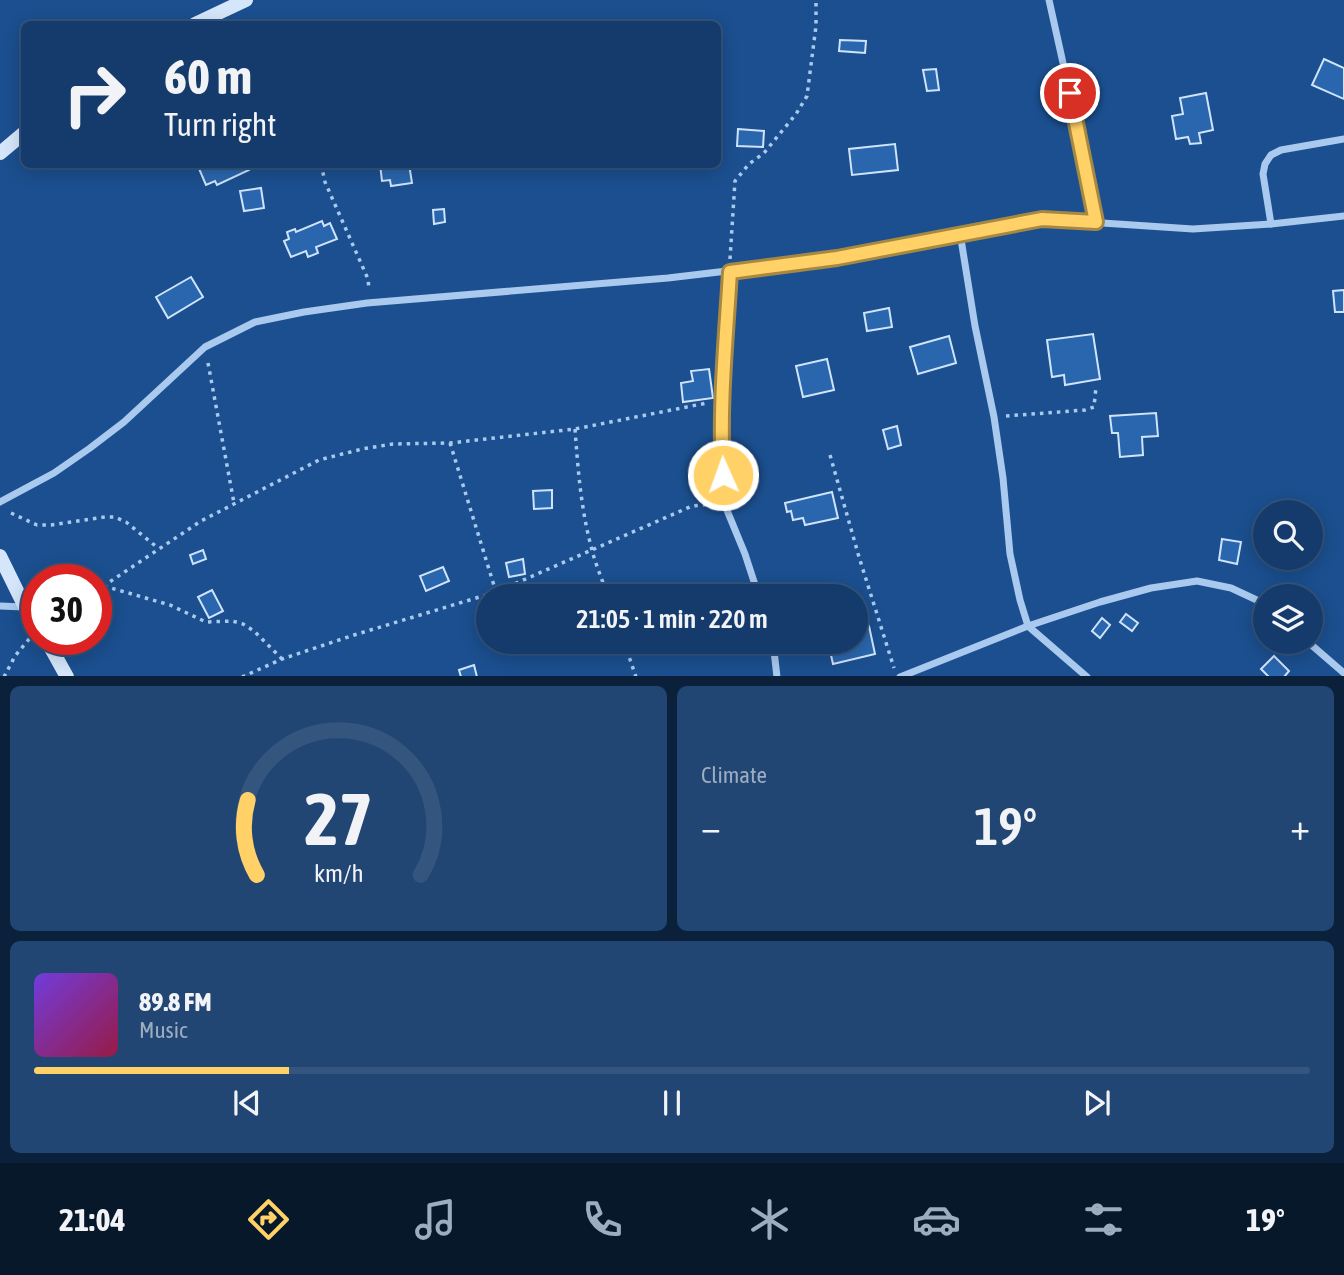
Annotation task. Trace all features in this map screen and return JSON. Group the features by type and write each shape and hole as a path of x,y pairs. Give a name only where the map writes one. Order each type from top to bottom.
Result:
{"street":[{"path":"201,21 246,0"},
{"path":"1049,0 1096,222"},
{"path":"0,153 21,135"},
{"path":"1271,224 1263,174 1271,155 1281,150 1344,139"},
{"path":"0,502 54,473 90,448 124,422 205,347 255,321 367,303 730,272 837,258 1042,219 1193,229 1344,216"},
{"path":"960,233 975,326 994,417 1010,554 1028,626 1086,676"},
{"path":"730,272 722,400 724,503 755,584"},
{"path":"0,556 21,599"},
{"path":"901,676 1028,626 1151,588 1197,581 1231,588 1253,598"},
{"path":"0,606 21,607"},
{"path":"774,654 777,676"},
{"path":"1322,654 1344,673"},
{"path":"55,655 66,676"}],"path":[{"path":"730,272 729,248 736,181 749,164 764,153 807,96 816,26 816,0"},
{"path":"322,168 325,182 368,279 367,303"},
{"path":"205,347 234,503"},
{"path":"994,417 1085,410 1094,407 1096,387"},
{"path":"112,580 201,521 319,460 393,444 450,443 575,429 722,400"},
{"path":"575,429 579,484 592,551 603,584"},
{"path":"450,443 494,584"},
{"path":"830,455 859,557 901,676"},
{"path":"515,584 692,506 724,503"},
{"path":"10,512 37,525 115,517 126,522 159,548"},
{"path":"112,588 170,605 206,622 232,621 243,624 254,631 282,659"},
{"path":"244,676 282,659 476,598"},
{"path":"5,676 21,648"},
{"path":"628,654 636,676"}],"building":[{"path":"840,40 866,41 865,53 839,51"},
{"path":"1324,59 1344,68 1344,99 1312,85"},
{"path":"936,69 939,90 927,91 923,70"},
{"path":"1206,93 1213,130 1199,133 1201,143 1190,144 1188,137 1176,139 1172,116 1183,114 1180,98"},
{"path":"738,129 764,131 763,147 737,146"},
{"path":"895,144 898,170 852,175 849,149"},
{"path":"199,168 248,168 217,185 215,181 206,185"},
{"path":"380,168 410,168 412,183 391,186 390,180 382,181"},
{"path":"261,188 264,208 244,211 240,191"},
{"path":"444,209 445,222 434,224 433,210"},
{"path":"322,221 324,226 330,223 337,239 316,247 318,253 308,257 306,251 291,257 284,241 289,239 287,232 295,229 296,232"},
{"path":"191,277 203,297 168,318 156,297"},
{"path":"1344,290 1344,312 1335,312 1333,291"},
{"path":"889,308 892,327 867,331 864,313"},
{"path":"1093,334 1100,379 1065,385 1064,375 1052,377 1047,340"},
{"path":"949,336 956,363 918,374 910,347"},
{"path":"827,359 834,390 803,397 796,366"},
{"path":"709,369 713,398 683,402 681,383 693,381 691,371"},
{"path":"1156,413 1158,436 1142,437 1143,455 1120,457 1118,433 1112,433 1110,416"},
{"path":"897,426 901,445 888,449 883,430"},
{"path":"552,490 552,508 534,509 533,491"},
{"path":"832,492 838,518 805,525 803,518 793,520 791,511 787,512 785,503"},
{"path":"1222,539 1241,542 1237,564 1219,560"},
{"path":"203,550 206,559 193,564 190,555"},
{"path":"523,559 525,574 509,577 506,563"},
{"path":"443,567 449,581 426,591 420,576"},
{"path":"212,590 223,611 209,618 198,597"},
{"path":"1126,614 1138,623 1132,631 1120,622"},
{"path":"1102,618 1110,625 1100,638 1092,631"},
{"path":"868,626 875,654 833,664 831,654 868,654"},
{"path":"1274,656 1289,671 1285,676 1268,676 1261,669"},
{"path":"474,665 477,676 461,676 459,670"}],"route":[{"path":"723,475 722,400 730,272 837,258 1042,219 1096,222 1070,93"}]}
